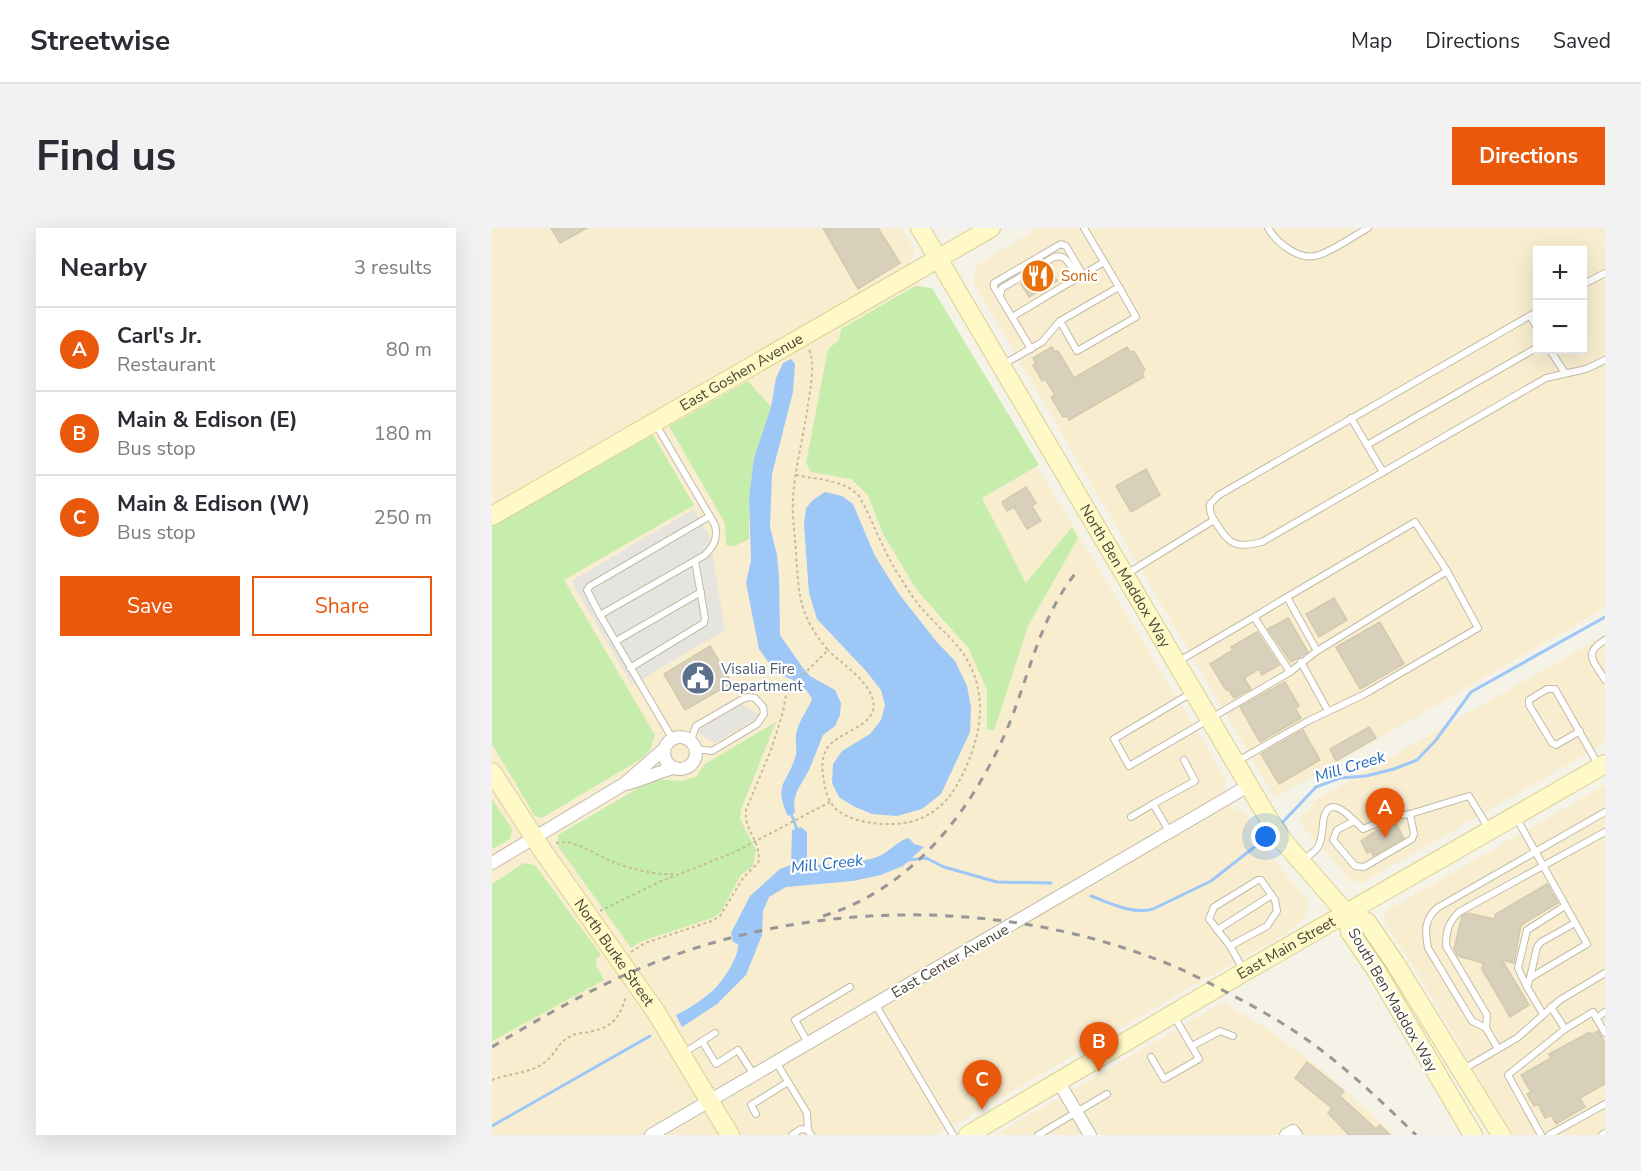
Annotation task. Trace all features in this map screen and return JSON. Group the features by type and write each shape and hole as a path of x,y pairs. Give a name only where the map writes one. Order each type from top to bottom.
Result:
{"street":[{"name":"North Ben Maddox Way","path":"920,228 1248,786 1284,842 1346,913"},
{"name":"East Goshen Avenue","path":"492,516 991,228"},
{"path":"492,863 624,784 664,749 672,738 682,736 693,745 692,763 684,768 674,768 643,780 624,784"},
{"path":"664,749 664,759 674,768"},
{"name":"East Main Street","path":"968,1135 1602,765"},
{"name":"North Burke Street","path":"492,772 656,1012 730,1135"},
{"name":"East Center Avenue","path":"651,1135 1248,786"},
{"name":"South Ben Maddox Way","path":"1346,913 1367,922 1382,943 1501,1135"},
{"name":"South Ben Maddox Way","path":"1346,913 1350,932 1376,970 1473,1135"},
{"path":"1058,1081 1090,1135"}],"lane":[{"path":"1060,321 1077,351 1137,317 1084,228"},
{"path":"1268,228 1290,250 1306,256 1317,256 1368,228"},
{"path":"1031,349 994,287 994,283 1061,244 1066,246 1083,275"},
{"path":"1000,296 1002,288 1059,256 1065,258 1074,271 1071,282"},
{"path":"1012,317 1104,262"},
{"path":"1587,282 1605,273"},
{"path":"1001,366 1042,342 1060,321 1119,287"},
{"path":"1533,314 1219,495 1210,504 1210,512 1225,539 1233,543 1262,542 1546,378 1586,369 1605,360"},
{"path":"1530,316 1533,321"},
{"path":"1367,445 1533,350"},
{"path":"1553,354 1565,373"},
{"path":"1351,418 1383,472"},
{"path":"600,615 705,555 716,541 717,533 710,516 655,422"},
{"path":"672,738 587,590 710,516"},
{"path":"1125,575 1214,520"},
{"path":"1176,663 1415,522 1447,571 1478,628 1363,695 1308,721 1235,763"},
{"path":"630,668 704,623 695,561"},
{"path":"1194,692 1114,739 1129,766 1290,672 1317,651 1447,571"},
{"path":"616,642 701,592"},
{"path":"1287,597 1317,651"},
{"path":"1254,617 1290,672"},
{"path":"1605,640 1591,651 1605,680"},
{"path":"1301,662 1328,711"},
{"path":"1580,731 1556,745 1552,743 1529,700 1547,689 1555,689 1602,765"},
{"path":"748,697 754,698 763,707 764,714 757,724 712,751 693,745 693,730 696,726 741,700 748,697"},
{"path":"1131,817 1195,781 1184,760"},
{"path":"1301,862 1319,847 1324,815 1333,806 1340,808 1363,830 1395,816 1410,814 1469,796 1490,830"},
{"path":"1153,804 1170,832"},
{"path":"1498,1049 1486,1028 1472,1021 1428,948 1425,934 1430,914 1605,812"},
{"path":"1354,821 1337,830 1333,840 1359,868 1412,839 1414,834 1410,814"},
{"path":"1515,816 1587,944 1530,978"},
{"path":"1486,1028 1487,1015 1446,946 1446,933 1450,921 1458,912 1605,832"},
{"path":"1230,946 1267,926 1273,919 1277,910 1272,895 1263,882 1258,880 1214,907 1209,920 1230,946 1244,972"},
{"path":"1217,930 1272,895"},
{"path":"1543,1014 1518,968 1527,930 1565,906"},
{"path":"1527,987 1537,946 1575,923"},
{"path":"1460,1071 1531,1027 1551,1006 1605,973"},
{"path":"809,1043 795,1020 850,987"},
{"path":"875,1004 953,1135"},
{"path":"1551,1006 1565,1029"},
{"path":"1541,1135 1508,1074 1565,1029 1593,1012 1605,1033"},
{"path":"1596,1017 1605,1012"},
{"path":"1152,1057 1164,1079 1199,1059 1174,1015"},
{"path":"1192,1046 1220,1031 1233,1036"},
{"path":"681,1054 716,1033"},
{"path":"702,1041 716,1064 738,1050 754,1075"},
{"path":"776,1062 807,1113 809,1132 801,1129 792,1135"},
{"path":"756,1114 751,1105 788,1082"},
{"path":"1038,1135 1107,1094"},
{"path":"1549,1135 1605,1104"}],"path":[{"path":"796,475 839,483 850,488 859,496 887,555 912,597 966,657 974,673 981,706 981,720 973,751 954,790 937,810 911,823 897,825 854,818 835,809 825,790 822,762 826,749 835,740 868,719 872,712 873,702 869,691 859,678 828,650 810,626 802,610 793,522 796,475 805,423 812,355 802,337"},
{"path":"629,952 645,943 712,921 720,916 743,878 758,863 760,856 747,827 746,810 771,750 786,695 828,650"},
{"path":"600,911 659,882 735,852 830,802"},
{"path":"553,845 557,842 567,843 617,864 643,870 681,874"},
{"path":"492,1080 534,1069 544,1063 570,1036 603,1029 612,1024 619,1016 626,996"}],"shaded area":[{"path":"492,228 902,228 915,251 910,262 923,288 933,294 1226,779 1224,787 1234,809 1245,812 1274,860 1308,901 1306,917 1284,935 937,1135 492,1135"},
{"path":"1038,228 1605,228 1605,608 1280,795 1274,796 973,282 977,265"},
{"path":"694,509 709,535 725,630 632,685 571,581"},
{"path":"1605,635 1605,743 1362,883 1350,880 1298,821 1317,799"},
{"path":"742,704 762,716 714,743 696,731"},
{"path":"1605,785 1605,1135 1512,1135 1411,962 1385,924 1384,917 1387,910"},
{"path":"1223,1002 1270,1031 1330,1076 1394,1135 995,1135"}],"green space":[{"path":"915,286 932,288 1039,465 982,498 1026,583 1072,527 1078,538 1028,626 994,731 987,729 987,690 969,649 916,589 882,532 868,495 851,479 811,472 806,463 828,349 839,340 841,329"},
{"path":"748,381 771,407 754,458 749,497 749,539 735,546 726,545 725,523 669,426"},
{"path":"653,435 694,505 564,580 655,735 650,750 641,759 542,818 535,816 492,744 492,526"},
{"path":"776,722 741,810 740,819 756,850 753,866 741,875 720,913 712,918 642,941 631,948 558,846 558,835 654,779 683,781 697,776 705,764"},
{"path":"492,799 512,829 510,839 492,849"},
{"path":"524,863 535,865 601,955 596,959 596,965 604,980 492,1041 492,884"}],"water":[{"path":"791,359 795,364 793,392 772,474 770,527 777,555 780,635 810,676 835,690 841,703 840,715 835,726 823,735 809,770 797,791 794,801 795,813 788,816 782,797 783,785 796,755 797,729 812,699 807,691 793,680 776,673 759,649 746,583 751,560 749,497 754,458 771,407 776,378 783,363"},
{"path":"825,492 842,496 853,504 875,556 899,594 955,661 967,686 971,707 970,732 941,794 922,809 897,816 872,814 853,806 839,797 832,783 833,764 842,751 870,734 881,720 885,705 881,690 866,671 817,619 809,593 804,525 806,508"},
{"path":"801,827 807,832 807,865 842,864 869,860 909,838 914,844 924,847 903,866 881,875 853,881 786,887 769,897 763,911 762,935 746,975 717,1004 682,1027 676,1015 707,995 724,976 738,949 738,944 733,942 731,933 750,896 780,869 791,865 792,830"}],"building":[{"path":"551,228 587,228 560,243"},
{"path":"823,228 878,228 900,263 858,289"},
{"path":"1049,266 1057,281 1029,297 1021,284"},
{"path":"1052,347 1055,352 1058,351 1074,378 1127,347 1130,352 1134,351 1145,370 1142,372 1144,377 1069,420 1067,416 1063,417 1051,397 1055,395 1045,379 1042,381 1033,365 1036,363 1033,358"},
{"path":"1146,469 1160,495 1131,512 1116,486"},
{"path":"1026,487 1036,503 1032,506 1041,521 1027,529 1014,507 1007,511 1002,502"},
{"path":"1334,598 1347,620 1319,637 1306,614"},
{"path":"1288,618 1308,652 1291,662 1268,629"},
{"path":"1380,622 1404,664 1360,689 1336,647"},
{"path":"1257,632 1279,665 1262,675 1259,669 1244,678 1251,689 1234,698 1228,689 1226,690 1210,664 1233,650 1231,647"},
{"name":"Visalia Fire Department","path":"710,646 732,683 685,710 664,674"},
{"path":"1285,682 1299,706 1295,708 1301,718 1260,742 1240,707"},
{"path":"1369,727 1376,738 1336,761 1330,749"},
{"path":"1303,730 1320,760 1279,784 1261,754"},
{"path":"1395,822 1404,838 1373,856 1371,851 1367,853 1361,841 1380,828 1381,830"},
{"path":"1547,884 1558,903 1521,925 1514,963 1502,960 1529,1005 1510,1017 1482,969 1483,963 1458,956 1454,949 1462,916 1468,913 1494,919 1496,914"},
{"path":"1598,1031 1605,1043 1605,1084 1580,1098 1585,1107 1556,1124 1551,1115 1545,1118 1538,1104 1534,1106 1527,1094 1531,1092 1521,1075 1551,1058 1549,1054 1590,1032 1591,1035"},
{"path":"1307,1062 1344,1091 1340,1096 1376,1129 1380,1125 1390,1135 1349,1135 1328,1113 1332,1108 1295,1078"}],"waterway":[{"name":"Mill Creek","path":"1280,825 1316,787 1340,778 1366,776 1394,769 1417,760 1436,740 1471,692 1605,617"},
{"path":"791,813 798,832"},
{"name":"Mill Creek","path":"1091,896 1130,909 1153,909 1211,881 1271,834"},
{"name":"Mill Creek","path":"908,860 926,858 944,867 997,882 1051,883"},
{"name":"Mill Creek","path":"492,1126 650,1036"}],"railway":[{"path":"823,916 856,903 886,886 913,865 960,813 996,754 1046,623 1055,604 1079,569"},
{"path":"492,1047 555,1010 620,977 664,959 725,939 788,925 851,917 916,915 980,918 1043,927 1106,942 1166,963 1199,978 1262,1011 1327,1054 1416,1135"}],"place":[{"name":"Sonic","path":"1038,276"},
{"name":"Visalia Fire Department","path":"698,678"},
{"name":"Carl's Jr.","path":"1385,838"},
{"name":"Main & Edison (E)","path":"1099,1072"},
{"name":"Main & Edison (W)","path":"982,1110"}]}
